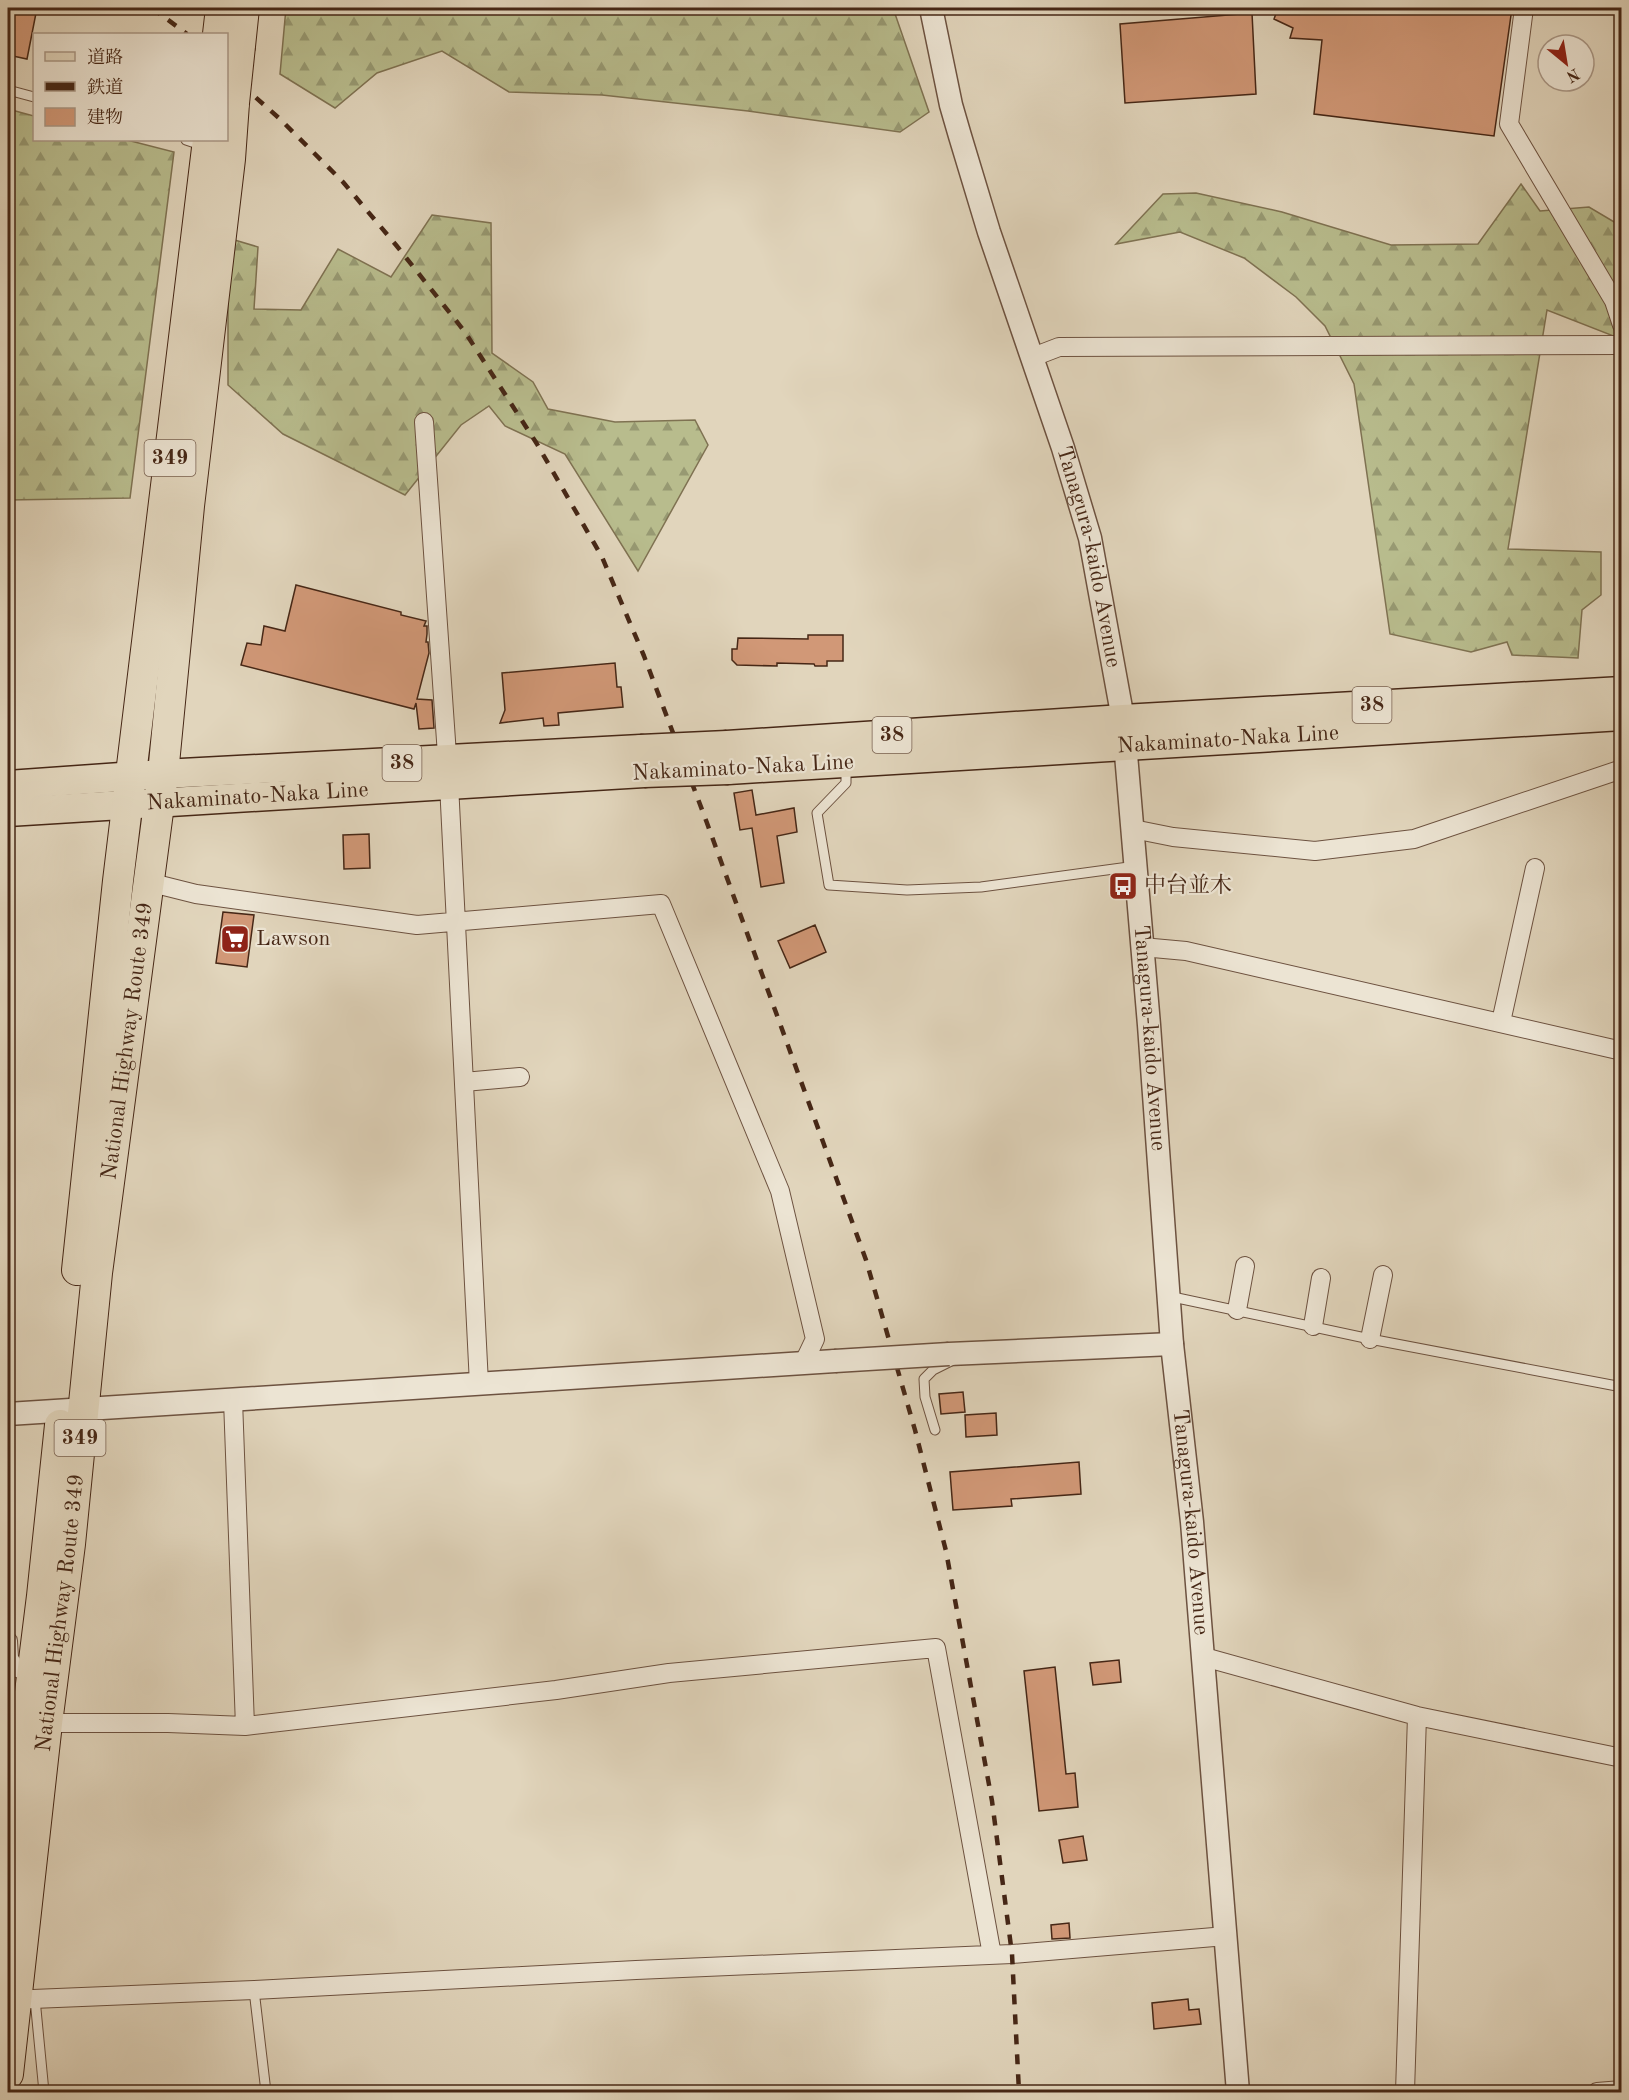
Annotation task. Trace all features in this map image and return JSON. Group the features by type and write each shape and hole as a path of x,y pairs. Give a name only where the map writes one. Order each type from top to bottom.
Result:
{"highway":[{"name":"National Highway Route 349","path":"224,30 244,8"},
{"name":"National Highway Route 349","path":"228,59 234,103 228,116"},
{"name":"National Highway Route 349","path":"9,1852 32,1672 72,1410 97,1273 160,803 189,506 212,149"},
{"name":"National Highway Route 349","path":"8,2074 19,2000 27,1724 70,1544 72,1410 127,805 212,149"}],"main road":[{"name":"Nakaminato-Naka Line","path":"727,758 846,762 1124,733 1622,691"},
{"name":"Nakaminato-Naka Line","path":"8,785 163,774 448,772 727,758 1124,733 1622,716"},
{"name":"Nakaminato-Naka Line","path":"8,812 160,803 448,772"}],"street":[{"name":"Tanagura-kaido Avenue","path":"931,8 951,105 989,232 1033,357 1090,538 1124,733 1172,1344 1204,1657 1238,2092"},
{"path":"1524,8 1509,124 1614,301 1622,326"},
{"path":"1033,357 1059,347 1622,345"},
{"path":"424,422 448,772 479,1384"},
{"path":"1133,829 1173,837 1315,851 1414,839 1622,769"},
{"path":"1501,1022 1535,868"},
{"path":"148,882 196,894 417,925 661,904 780,1191 816,1340 804,1362"},
{"path":"1142,947 1186,951 1622,1051"},
{"path":"464,1082 520,1077"},
{"path":"1237,1310 1245,1266"},
{"path":"1370,1339 1383,1275"},
{"path":"1313,1326 1321,1278"},
{"path":"8,1414 804,1362 1172,1344"},
{"path":"232,1400 245,1726"},
{"path":"8,1641 9,1658 14,1667 32,1672"},
{"path":"27,1724 168,1723 245,1726 556,1690 669,1673 936,1648 992,1954"},
{"path":"1204,1657 1417,1716 1622,1758"},
{"path":"1405,2092 1417,1716"},
{"path":"19,2000 992,1954 1226,1936"},
{"path":"1598,2092 1622,2090"}],"lane":[{"path":"8,90 33,97"},
{"path":"846,762 846,783 817,813 829,885 907,890 981,887 1136,866"},
{"path":"1168,1296 1370,1339 1622,1387"},
{"path":"934,1430 924,1379 957,1354"},
{"path":"254,1990 266,2092"},
{"path":"19,2000 44,2092"}],"green space":[{"path":"286,8 893,8 929,112 900,132 748,111 602,95 509,92 442,51 377,73 335,108 280,74"},
{"path":"8,109 33,116 33,141 131,141 174,152 130,498 8,500"},
{"path":"1521,184 1540,211 1589,207 1621,226 1621,339 1547,310 1508,549 1601,552 1601,595 1582,610 1578,658 1512,655 1507,642 1471,652 1390,634 1354,384 1325,326 1296,297 1244,258 1180,232 1116,244 1163,194 1196,193 1282,212 1391,245 1478,244"},
{"path":"432,215 491,223 492,353 533,382 548,409 615,422 695,420 708,445 638,571 565,454 505,426 489,406 461,425 405,495 283,434 228,385 228,238 258,247 254,309 301,310 338,249 391,277"}],"building":[{"path":"8,8 37,8 27,59 8,55"},
{"path":"1278,8 1512,8 1494,136 1314,114 1322,40 1290,38 1293,28 1274,19"},
{"path":"1252,13 1256,94 1125,103 1120,24"},
{"path":"296,585 401,612 401,615 426,621 424,626 427,626 426,642 428,642 429,653 417,699 432,700 434,728 419,729 416,703 414,709 241,665 247,643 261,645 264,626 285,631"},
{"path":"808,635 843,635 843,661 827,661 827,666 777,663 777,666 737,665 732,660 732,649 737,649 738,638 808,639"},
{"path":"615,663 617,687 621,687 623,707 558,713 559,725 544,726 543,718 500,723 505,710 502,673"},
{"path":"752,790 756,815 794,808 797,832 777,836 784,883 761,887 752,828 740,830 734,793"},
{"path":"369,834 370,868 344,869 343,835"},
{"name":"Lawson","path":"223,912 254,915 247,967 216,963"},
{"path":"815,925 826,952 790,968 778,941"},
{"path":"963,1392 965,1412 941,1414 939,1394"},
{"path":"996,1413 997,1435 966,1437 965,1415"},
{"path":"1079,1462 1081,1494 1011,1499 1012,1506 953,1510 950,1472"},
{"path":"1119,1660 1121,1682 1093,1685 1090,1663"},
{"path":"1055,1667 1066,1774 1075,1773 1078,1807 1039,1811 1024,1671"},
{"path":"1083,1836 1087,1860 1063,1863 1059,1840"},
{"path":"1069,1923 1070,1938 1052,1939 1051,1925"},
{"path":"1188,1999 1189,2010 1199,2009 1201,2024 1154,2029 1152,2003"}],"railway":[{"path":"152,8 186,33"},
{"path":"228,73 280,119 343,182 465,332 537,444 602,557 644,656 866,1260 915,1430 946,1551 992,1801 1012,1954 1019,2092"}],"place":[{"name":"中台並木","path":"1123,886"},
{"name":"Lawson","path":"235,939"}]}
